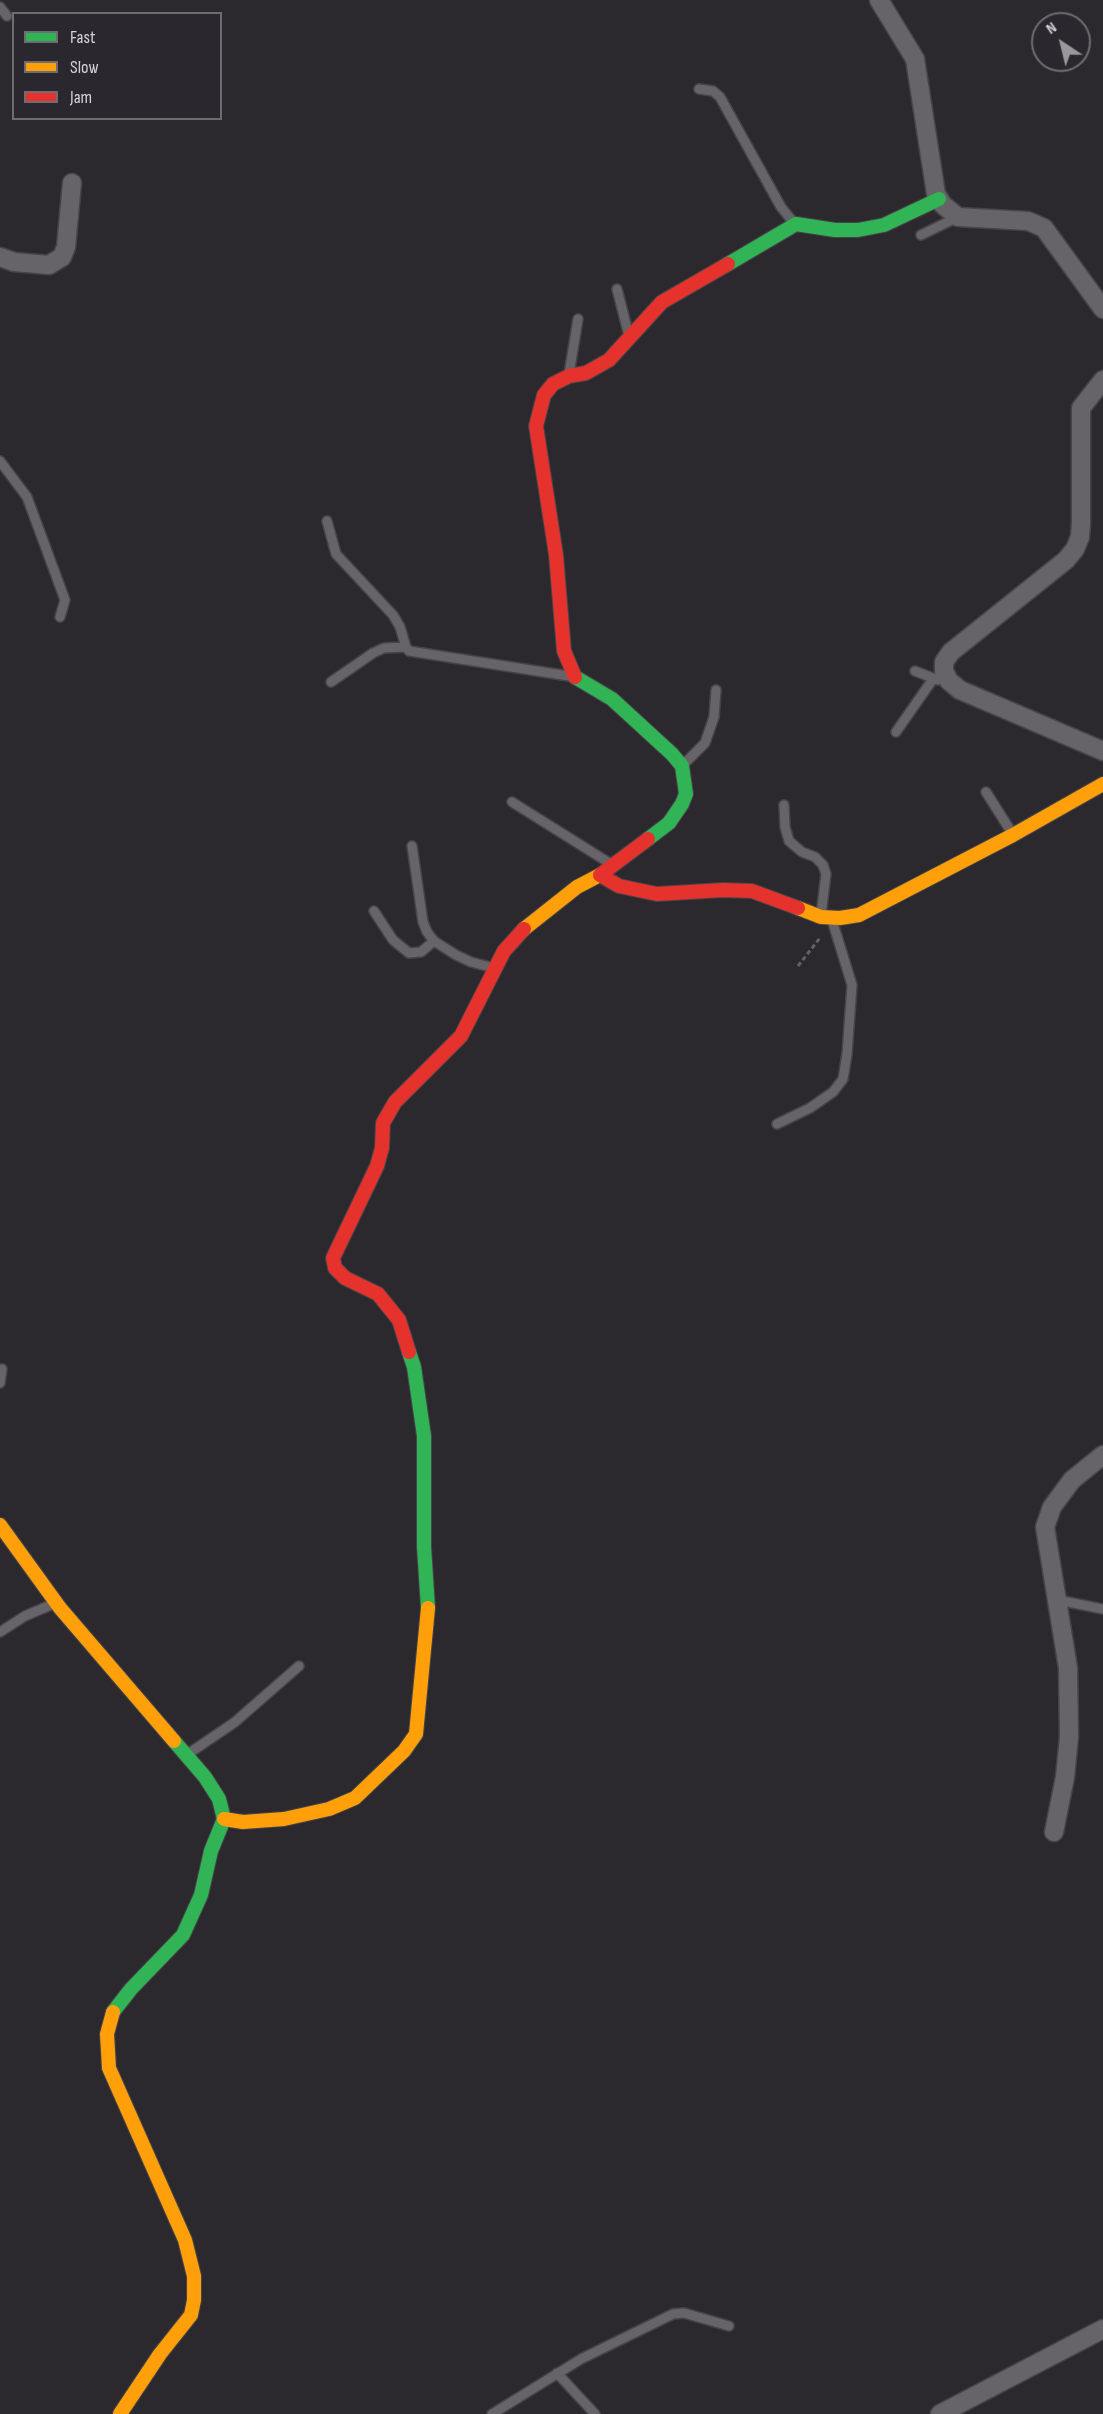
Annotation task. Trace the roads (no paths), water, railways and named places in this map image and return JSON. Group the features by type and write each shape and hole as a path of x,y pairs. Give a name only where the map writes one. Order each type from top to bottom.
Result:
{"street":[{"path":"879,0 915,60 936,194 939,199 951,214 958,217 1028,221 1044,228 1103,309"},
{"path":"0,257 14,262 49,265 62,257 66,247 72,183"},
{"path":"224,1819 243,1822 285,1818 329,1809 355,1798 404,1751 416,1734 429,1617 424,1547 424,1436 414,1367 399,1320 378,1294 345,1278 335,1268 333,1258 377,1166 382,1148 383,1123 395,1102 461,1036 504,951 517,935 577,887 613,866 669,823 686,794 682,766 672,754 612,699 574,677 564,651 556,555 536,426 544,395 553,384 569,376 586,373 600,367 609,360 662,302 796,224 835,230 858,230 884,225 939,199"},
{"path":"1103,380 1081,408 1081,523 1080,537 1075,549 1066,560 951,652 944,662 941,680 1103,751"},
{"path":"600,875 619,886 657,894 723,890 752,891 829,922 859,915 1013,835 1103,784"},
{"path":"1054,1832 1065,1777 1069,1737 1068,1668 1045,1527 1052,1507 1072,1480 1103,1455"},
{"path":"0,1525 56,1604 186,1755 219,1799 224,1819 211,1851 201,1895 183,1935 131,1989 113,2012 107,2034 109,2068 185,2240 194,2276 194,2300 191,2315 160,2354 120,2414"},
{"path":"940,2414 1103,2329"}],"lane":[{"path":"0,7 7,16"},
{"path":"699,89 713,91 720,97 781,207 796,224"},
{"path":"921,235 958,217"},
{"path":"617,289 630,337"},
{"path":"569,376 578,319"},
{"path":"0,461 27,497 65,600 60,617"},
{"path":"327,521 336,554 393,615 400,627 406,647"},
{"path":"331,682 373,653 384,648 406,647 415,653 574,677"},
{"path":"896,732 941,680 915,671"},
{"path":"682,766 705,743 714,717 716,690"},
{"path":"986,792 1013,835"},
{"path":"512,802 613,866"},
{"path":"777,1124 810,1108 833,1092 843,1079 852,985 829,922 826,874 823,865 815,857 802,852 789,841 784,827 784,805"},
{"path":"412,846 423,922 434,941 471,962 496,968"},
{"path":"374,911 393,940 409,953 421,952 434,941"},
{"path":"0,1383 2,1369"},
{"path":"1058,1600 1103,1609"},
{"path":"0,1632 39,1609 56,1604"},
{"path":"186,1755 234,1722 299,1666"},
{"path":"492,2414 581,2358 673,2314 684,2313 729,2326"},
{"path":"557,2373 595,2414"}]}
